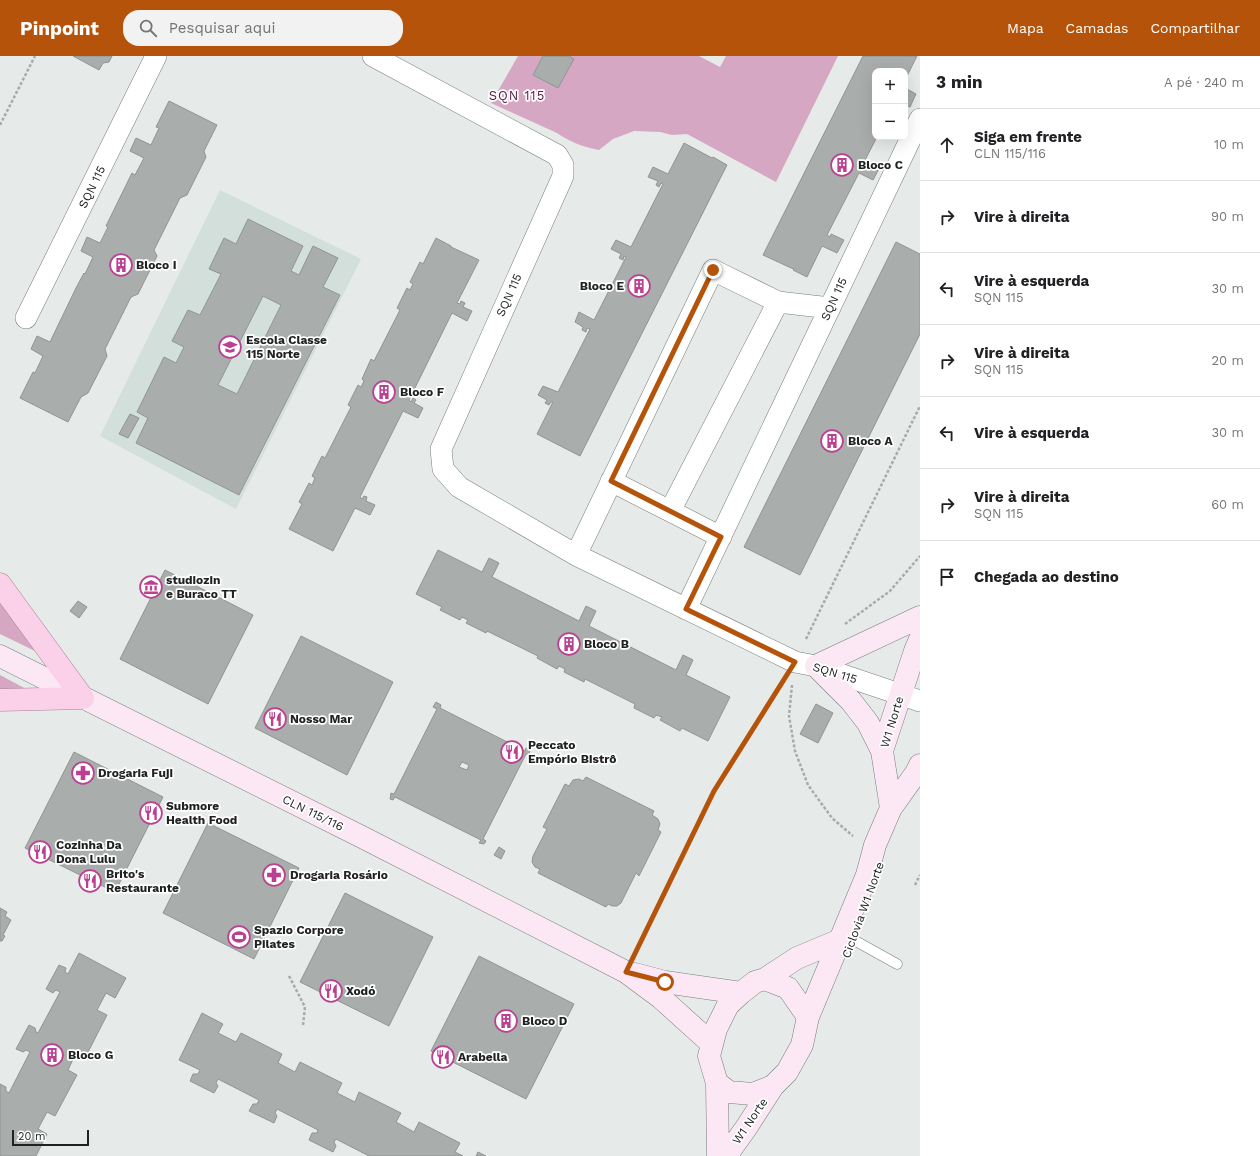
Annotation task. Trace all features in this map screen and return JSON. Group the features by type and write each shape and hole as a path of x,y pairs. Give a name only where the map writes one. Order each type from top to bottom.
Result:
{"main road":[{"path":"0,584 83,698"},
{"path":"0,700 83,698"}],"street":[{"name":"SQN 115","path":"26,318 156,56"},
{"name":"SQN 115","path":"383,58 557,155 563,165 563,176 441,449 442,469 459,487 576,555 686,609 795,662 816,666 910,697"},
{"name":"SQN 115","path":"686,609 920,119"},
{"path":"576,555 713,270 778,302 830,308"},
{"path":"670,511 778,302"},
{"path":"611,481 721,537"},
{"path":"882,751 868,723 852,701 816,666 920,617"},
{"name":"W1 Norte","path":"891,808 882,751 910,697 920,639"},
{"name":"CLN 115/116","path":"0,656 362,836 626,972 661,998 712,1044"},
{"path":"842,937 797,958 765,979 755,982 728,1005 716,1029 709,1056 716,1082 729,1092 753,1094 773,1086 787,1072 802,1045 808,1017 842,937 867,875 875,845 891,808 920,765"},
{"name":"CLN 115/116","path":"626,972 665,982 741,993"},
{"path":"765,979 788,988 808,1017"},
{"name":"W1 Norte","path":"716,1082 718,1156"},
{"name":"W1 Norte","path":"726,1156 773,1086"}],"lane":[{"path":"842,937 897,964"}],"path":[{"path":"0,124 35,56"},
{"path":"626,972 714,791 795,662 920,406"},
{"path":"839,628 890,591 920,556"},
{"name":"Ciclovia W1 Norte","path":"795,662 789,716 796,750 808,785 832,818 854,837 875,845"},
{"path":"915,885 920,875"},
{"path":"289,976 305,1007 302,1026"}],"shaded area":[{"path":"518,56 699,56 720,67 726,56 838,56 776,182 687,134 672,135 660,132 634,131 613,139 599,150 572,142 557,133 491,103"},
{"name":"Escola Classe 115 Norte","path":"220,190 361,259 236,509 100,436"},
{"path":"0,600 35,651 0,634"},
{"path":"0,675 28,690 0,689"}],"building":[{"path":"73,56 112,56 109,62 103,63 99,70"},
{"path":"543,56 569,56 574,59 558,88 533,75"},
{"name":"Bloco C","path":"863,56 917,56 908,74 908,68 872,68 872,140 875,140 864,162 866,164 868,161 880,167 873,180 859,173 827,235 830,237 831,234 844,240 837,253 822,246 807,277 793,270 794,269 763,255"},
{"path":"908,90 916,94 910,107 908,106"},
{"name":"Bloco I","path":"169,101 217,125 204,151 206,157 187,195 180,198 154,250 157,256 138,294 131,297 105,349 107,356 88,393 81,397 68,422 20,398 43,356 31,349 37,336 50,342 93,257 81,251 87,237 100,243 108,227 106,226 132,173 135,175 144,158 130,151 136,138 151,145 159,128 156,127"},
{"name":"Bloco E","path":"684,143 727,165 580,456 537,434 553,402 549,405 545,403 547,400 538,395 543,386 558,392 590,329 587,328 586,332 582,330 583,327 575,322 579,312 594,320 626,257 624,256 623,260 619,258 621,254 611,249 616,240 631,247 663,184 661,183 659,187 656,185 658,181 648,177 653,167 668,174"},
{"name":"Escola Classe 115 Norte","path":"248,219 303,246 291,271 299,275 313,246 338,258 323,287 340,295 239,495 136,443 148,418 137,412 164,357 176,363 184,347 172,341 188,310 200,315 221,274 209,269 224,238 236,244","holes":["263,296 281,305 237,394 218,385"]},
{"name":"Bloco F","path":"436,238 479,260 457,303 460,304 461,301 465,303 463,307 472,311 467,321 452,313 409,400 411,402 413,398 416,400 414,403 423,408 418,418 403,411 360,497 362,499 364,496 367,497 366,501 375,505 370,515 355,508 333,551 289,529 302,504 299,502 309,483 312,485 315,478 312,476 322,456 325,458 351,407 348,405 358,385 361,387 364,381 362,379 371,359 374,361 400,310 397,308 407,288 410,290 413,284 410,282 420,262 423,264"},
{"name":"Bloco A","path":"896,242 920,254 920,334 800,575 744,547"},
{"path":"130,414 139,418 128,438 119,434"},
{"name":"Bloco B","path":"438,550 482,572 489,558 499,563 492,577 579,621 586,606 596,611 589,626 676,670 683,655 693,660 686,675 730,697 708,741 682,728 680,731 660,720 662,717 656,715 654,718 634,708 635,704 585,679 584,682 564,672 565,669 559,666 557,669 537,658 538,656 487,631 486,633 466,623 468,620 462,617 460,620 440,610 442,607 416,594"},
{"path":"165,570 253,615 208,704 120,659"},
{"path":"78,601 87,607 79,618 70,611"},
{"path":"301,636 393,682 347,775 255,728"},
{"path":"436,702 441,705 440,708 525,751 526,748 530,750 529,755 526,754 483,839 486,841 484,844 479,843 481,840 395,797 393,800 390,799 391,793 394,794 437,709 433,707","holes":["462,762 469,765 467,770 459,767"]},
{"path":"816,704 833,713 818,743 800,734"},
{"path":"74,752 163,797 115,892 25,848"},
{"path":"586,777 654,811 652,815 658,819 660,824 658,830 661,832 639,876 636,873 621,903 617,906 608,904 606,907 538,873 540,869 535,867 532,862 533,856 547,829 543,827 565,784 569,786 573,780 579,779 583,781"},
{"path":"208,823 299,868 254,959 163,913"},
{"path":"499,847 505,851 501,859 494,855"},
{"path":"345,893 433,937 389,1026 300,982"},
{"path":"0,908 7,912 5,916 11,920 3,935 5,936 2,941 0,941"},
{"name":"Bloco G","path":"79,953 126,978 115,998 106,993 97,1010 107,1015 85,1058 76,1053 68,1070 77,1075 55,1116 47,1112 38,1129 47,1134 36,1156 0,1156 0,1084 6,1087 6,1091 9,1093 30,1052 26,1050 23,1052 16,1049 29,1025 35,1028 36,1032 38,1033 60,992 56,990 53,993 46,989 59,965 66,968 65,972 68,974"},
{"name":"Bloco D","path":"479,956 574,1004 526,1099 431,1051"},
{"path":"202,1013 223,1024 218,1033 236,1042 241,1033 282,1054 278,1063 295,1072 300,1062 342,1083 337,1093 355,1102 359,1092 401,1113 396,1122 414,1132 419,1122 460,1143 455,1152 463,1156 369,1156 336,1139 334,1142 336,1146 333,1152 309,1140 312,1133 317,1133 318,1130 277,1109 275,1113 277,1116 274,1123 249,1111 253,1104 257,1104 259,1100 218,1079 216,1083 218,1086 214,1093 190,1081 193,1074 198,1074 200,1070 179,1060"},
{"path":"478,1152 486,1156 476,1156"}],"place":[{"name":"Bloco C","path":"842,165"},
{"name":"Bloco I","path":"121,265"},
{"name":"Bloco E","path":"639,286"},
{"name":"Escola Classe 115 Norte","path":"230,347"},
{"name":"Bloco F","path":"384,392"},
{"name":"Bloco A","path":"832,441"},
{"name":"studiozin e Buraco TT","path":"151,587"},
{"name":"Bloco B","path":"569,644"},
{"name":"Nosso Mar","path":"275,719"},
{"name":"Peccato Empório Bistrô","path":"512,752"},
{"name":"Drogaria Fuji","path":"83,773"},
{"name":"Submore Health Food","path":"151,813"},
{"name":"Cozinha Da Dona Lulu","path":"40,852"},
{"name":"Drogaria Rosário","path":"274,875"},
{"name":"Brito's Restaurante","path":"90,881"},
{"name":"Spazio Corpore Pilates","path":"239,937"},
{"name":"Xodó","path":"331,991"},
{"name":"Bloco D","path":"506,1021"},
{"name":"Bloco G","path":"52,1055"},
{"name":"Arabella","path":"443,1057"}],"district":[{"name":"SQN 115","path":"517,95"}],"route":[{"path":"665,982 626,972 714,791 795,662 686,609 721,537 611,481 713,270"}]}
